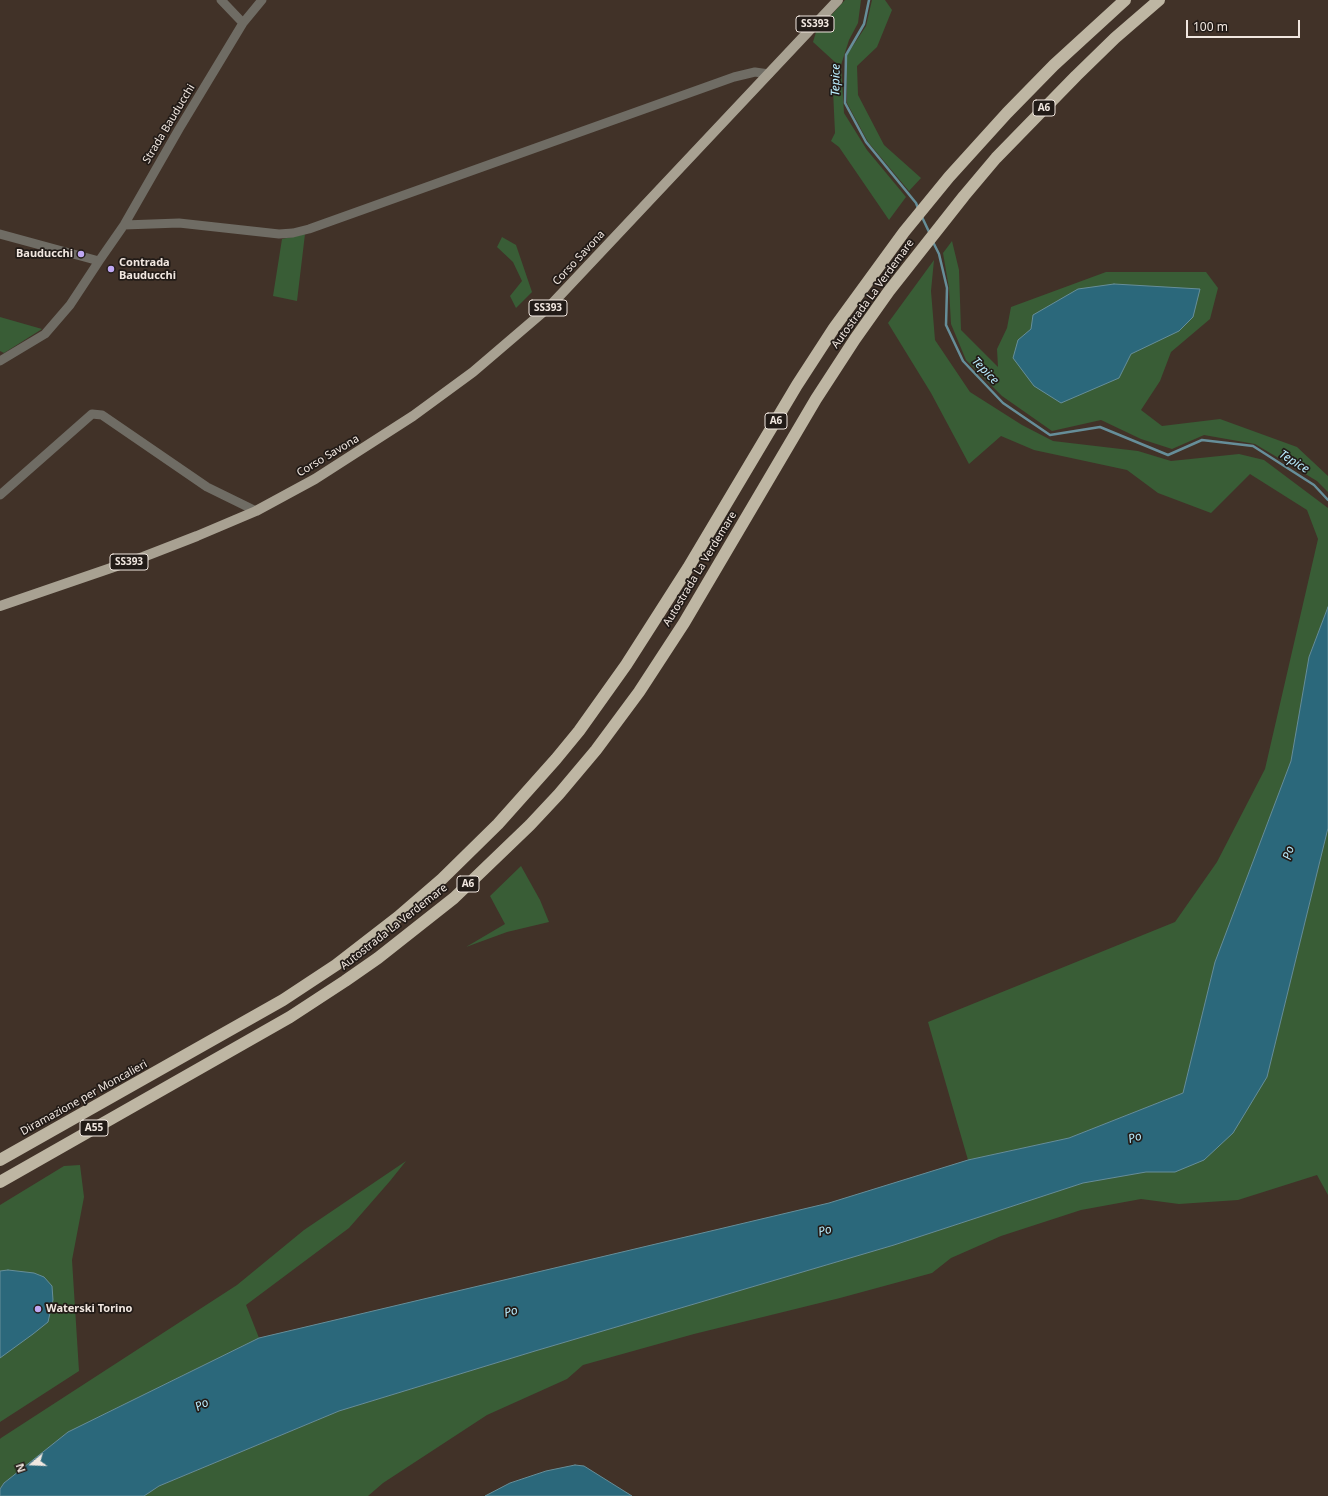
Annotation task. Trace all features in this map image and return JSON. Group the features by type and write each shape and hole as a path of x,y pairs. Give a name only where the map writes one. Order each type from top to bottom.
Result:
{"highway":[{"name":"Autostrada La Verdemare","path":"180,1058 283,1000 336,965 367,942 442,879 525,795 579,731 626,665 688,568 797,386 834,328 904,232 968,154 1086,34 1125,0"},
{"name":"Autostrada La Verdemare","path":"188,1074 290,1017 345,982 378,958 454,898 530,825 559,794 596,750 639,692 684,624 816,399 859,333 889,291 918,253 996,158 1115,38 1159,0"},
{"name":"Diramazione per Moncalieri","path":"0,1160 180,1058"},
{"name":"A55","path":"0,1182 188,1074"}],"main road":[{"name":"Corso Savona","path":"0,606 143,557 256,511 315,479 413,416 472,372 549,307 838,0"}],"street":[{"path":"221,0 243,23"},
{"name":"Strada Bauducchi","path":"0,361 45,334 70,305 124,224 243,23 262,0"},
{"path":"124,224 179,223 279,234 293,233 317,226 734,77 755,72 769,74"},
{"path":"0,234 99,261"},
{"path":"0,495 92,414 102,415 207,487 256,511"}],"green space":[{"path":"845,0 861,0 858,23 849,40 841,65 844,113 867,150 906,197 889,220 839,147 831,141 835,133 833,90 836,63 813,42 816,32"},
{"path":"872,0 885,0 892,10 877,47 857,66 858,95 884,145 921,178 909,191 868,142 847,103 847,55 866,26"},
{"path":"305,234 297,301 273,296 282,239"},
{"path":"502,237 516,245 532,292 516,308 510,296 522,281 513,262 497,247"},
{"path":"952,241 959,270 961,330 998,367 997,349 1007,328 1011,307 1106,272 1206,272 1218,288 1210,319 1171,352 1160,381 1141,410 1162,426 1220,419 1297,447 1328,476 1328,492 1317,481 1255,444 1204,435 1172,449 1141,439 1101,420 1052,431 1002,396 966,360 951,324 949,288 943,253"},
{"path":"934,260 931,291 935,340 970,392 1022,425 1053,441 1138,451 1171,461 1239,454 1264,460 1328,508 1328,607 1309,657 1291,761 1215,962 1183,1093 1069,1138 968,1160 928,1022 1175,922 1217,862 1265,769 1318,539 1307,510 1250,474 1211,513 1158,493 1127,470 1034,450 1001,436 969,464 931,393 888,323"},
{"path":"0,317 42,329 4,353 0,351"},
{"path":"1328,828 1328,1195 1317,1175 1238,1200 1179,1204 1141,1199 1081,1210 1001,1236 951,1258 932,1273 840,1298 694,1334 583,1365 567,1379 487,1415 383,1483 368,1496 144,1496 159,1486 339,1411 535,1351 894,1245 1083,1183 1146,1172 1175,1172 1267,1077"},
{"path":"521,866 540,900 549,922 507,932 466,947 505,924 490,896"},
{"path":"406,1161 349,1228 246,1305 259,1338 68,1432 4,1483 0,1489 1,1438 237,1285 304,1230"},
{"name":"Waterski Torino","path":"80,1165 84,1197 72,1260 79,1371 0,1422 0,1205 64,1166"}],"water":[{"path":"1114,284 1200,289 1193,317 1179,331 1131,354 1119,378 1061,403 1034,386 1013,358 1018,340 1031,329 1033,315 1078,289"},
{"name":"Po","path":"1328,607 1328,828 1267,1077 1233,1133 1204,1160 1175,1172 1146,1172 1083,1183 894,1245 535,1351 339,1411 159,1486 144,1496 0,1496 0,1489 4,1483 68,1432 259,1338 829,1203 968,1160 1069,1138 1183,1093 1215,962 1291,761 1309,657"},
{"path":"8,1270 34,1273 44,1277 52,1286 53,1300 48,1322 0,1358 0,1271"},
{"path":"575,1465 584,1466 632,1496 485,1496 510,1483 546,1471"}],"waterway":[{"name":"Tepice","path":"869,0 864,24 846,55 845,103 866,142 916,203 918,208"},
{"name":"Tepice","path":"922,217 930,234"},
{"name":"Tepice","path":"933,242 939,254 947,288 946,325 963,361 1003,403 1050,435 1100,427 1168,455 1202,440 1253,446 1314,485 1328,500"}],"place":[{"name":"Bauducchi","path":"81,254"},
{"name":"Contrada Bauducchi","path":"111,269"},
{"name":"Waterski Torino","path":"38,1309"}]}
